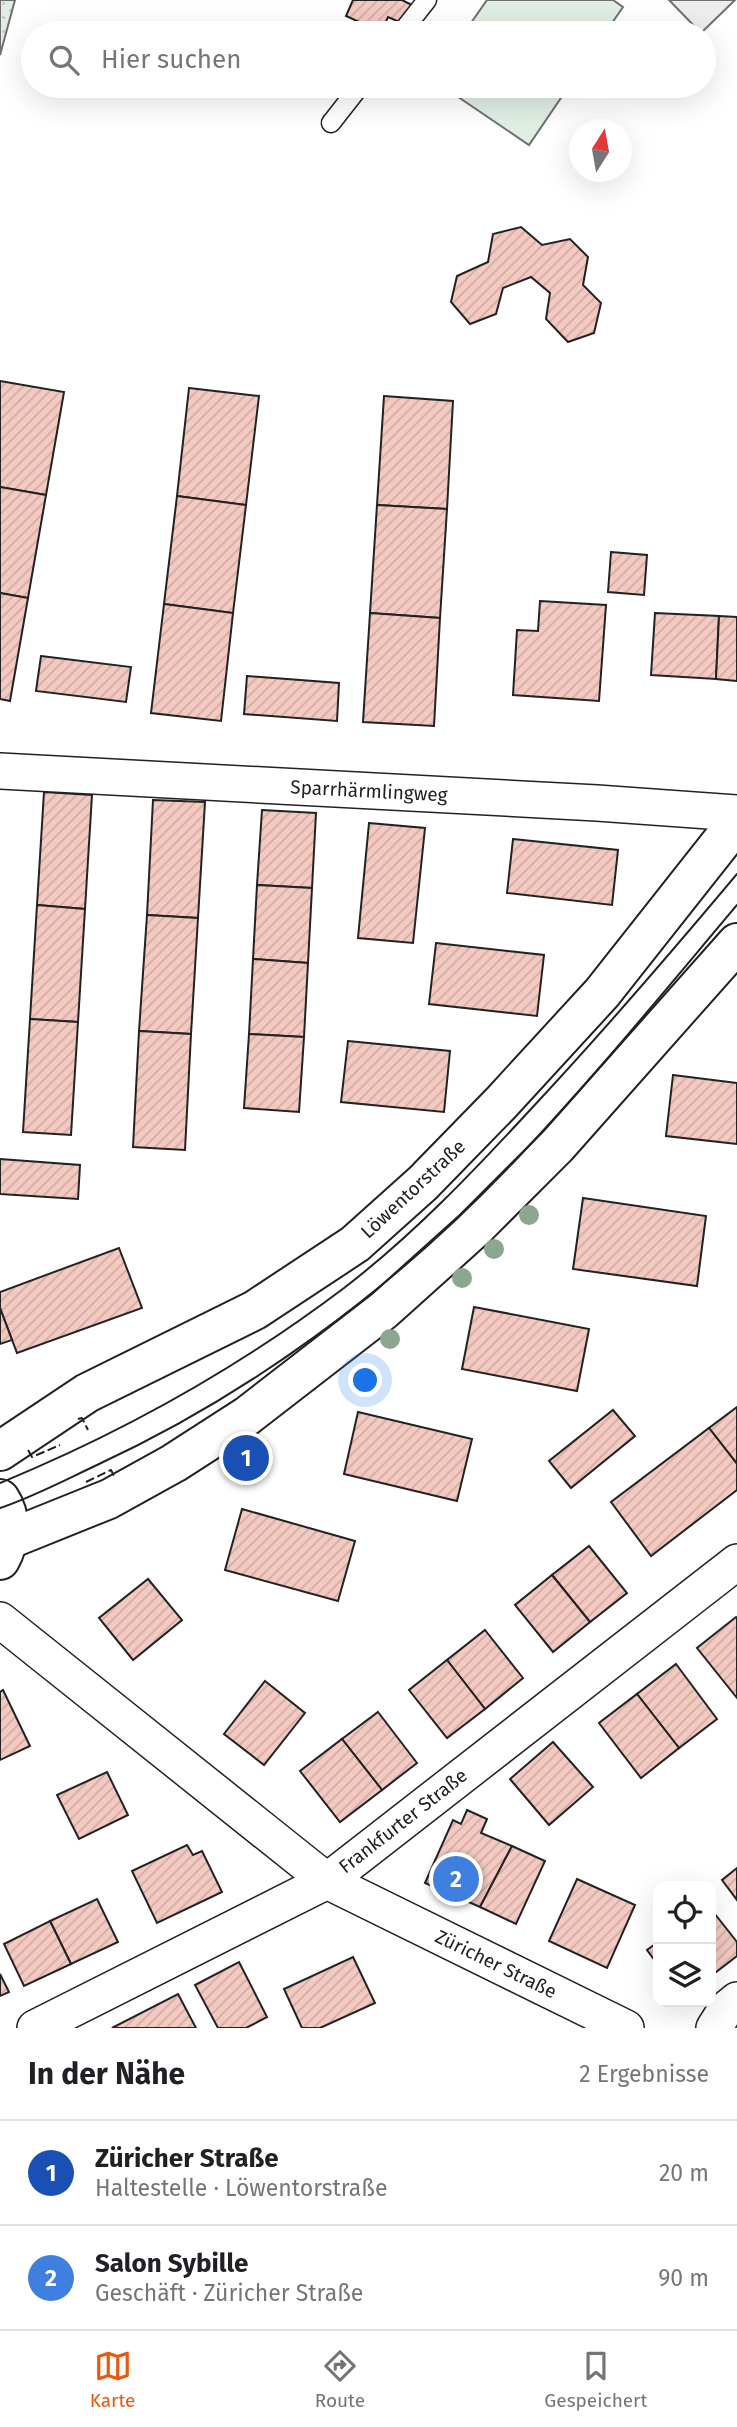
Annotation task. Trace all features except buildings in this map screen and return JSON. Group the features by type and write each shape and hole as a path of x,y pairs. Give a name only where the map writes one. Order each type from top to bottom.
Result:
{"main road":[{"name":"Löwentorstraße","path":"0,1451 87,1393 255,1310 355,1244 423,1183 602,993 737,822"},
{"path":"4,1550 109,1499 174,1463 247,1416 384,1310 474,1229 557,1146 737,943"},
{"path":"0,1499 9,1523 4,1550"}],"street":[{"name":"Sparrhärmlingweg","path":"0,771 737,813"},
{"name":"Frankfurter Straße","path":"35,2028 327,1881 737,1562"},
{"name":"Züricher Straße","path":"0,1620 327,1881 626,2028"}],"lane":[{"path":"410,21 427,0"},
{"path":"331,123 351,98"}],"green space":[{"path":"0,0 15,0 0,55"},
{"path":"487,0 613,0 623,7 613,21 472,21"},
{"path":"460,98 561,98 529,145"}],"shaded area":[{"path":"669,0 735,0 713,21 689,21"}],"tram line":[{"path":"0,1483 135,1420 221,1372 304,1318 369,1268 442,1202 509,1133 610,1022 737,874"},
{"path":"0,1508 37,1494 97,1465 209,1406 316,1336 366,1297 462,1214 507,1169 567,1105 737,905"}],"fence":[{"path":"78,1419 82,1418 88,1430"},
{"path":"28,1450 32,1457 60,1445"},
{"path":"86,1482 111,1470 115,1478"}],"place":[{"name":"Züricher Straße","path":"246,1458"},
{"name":"Salon Sybille","path":"456,1879"}]}
